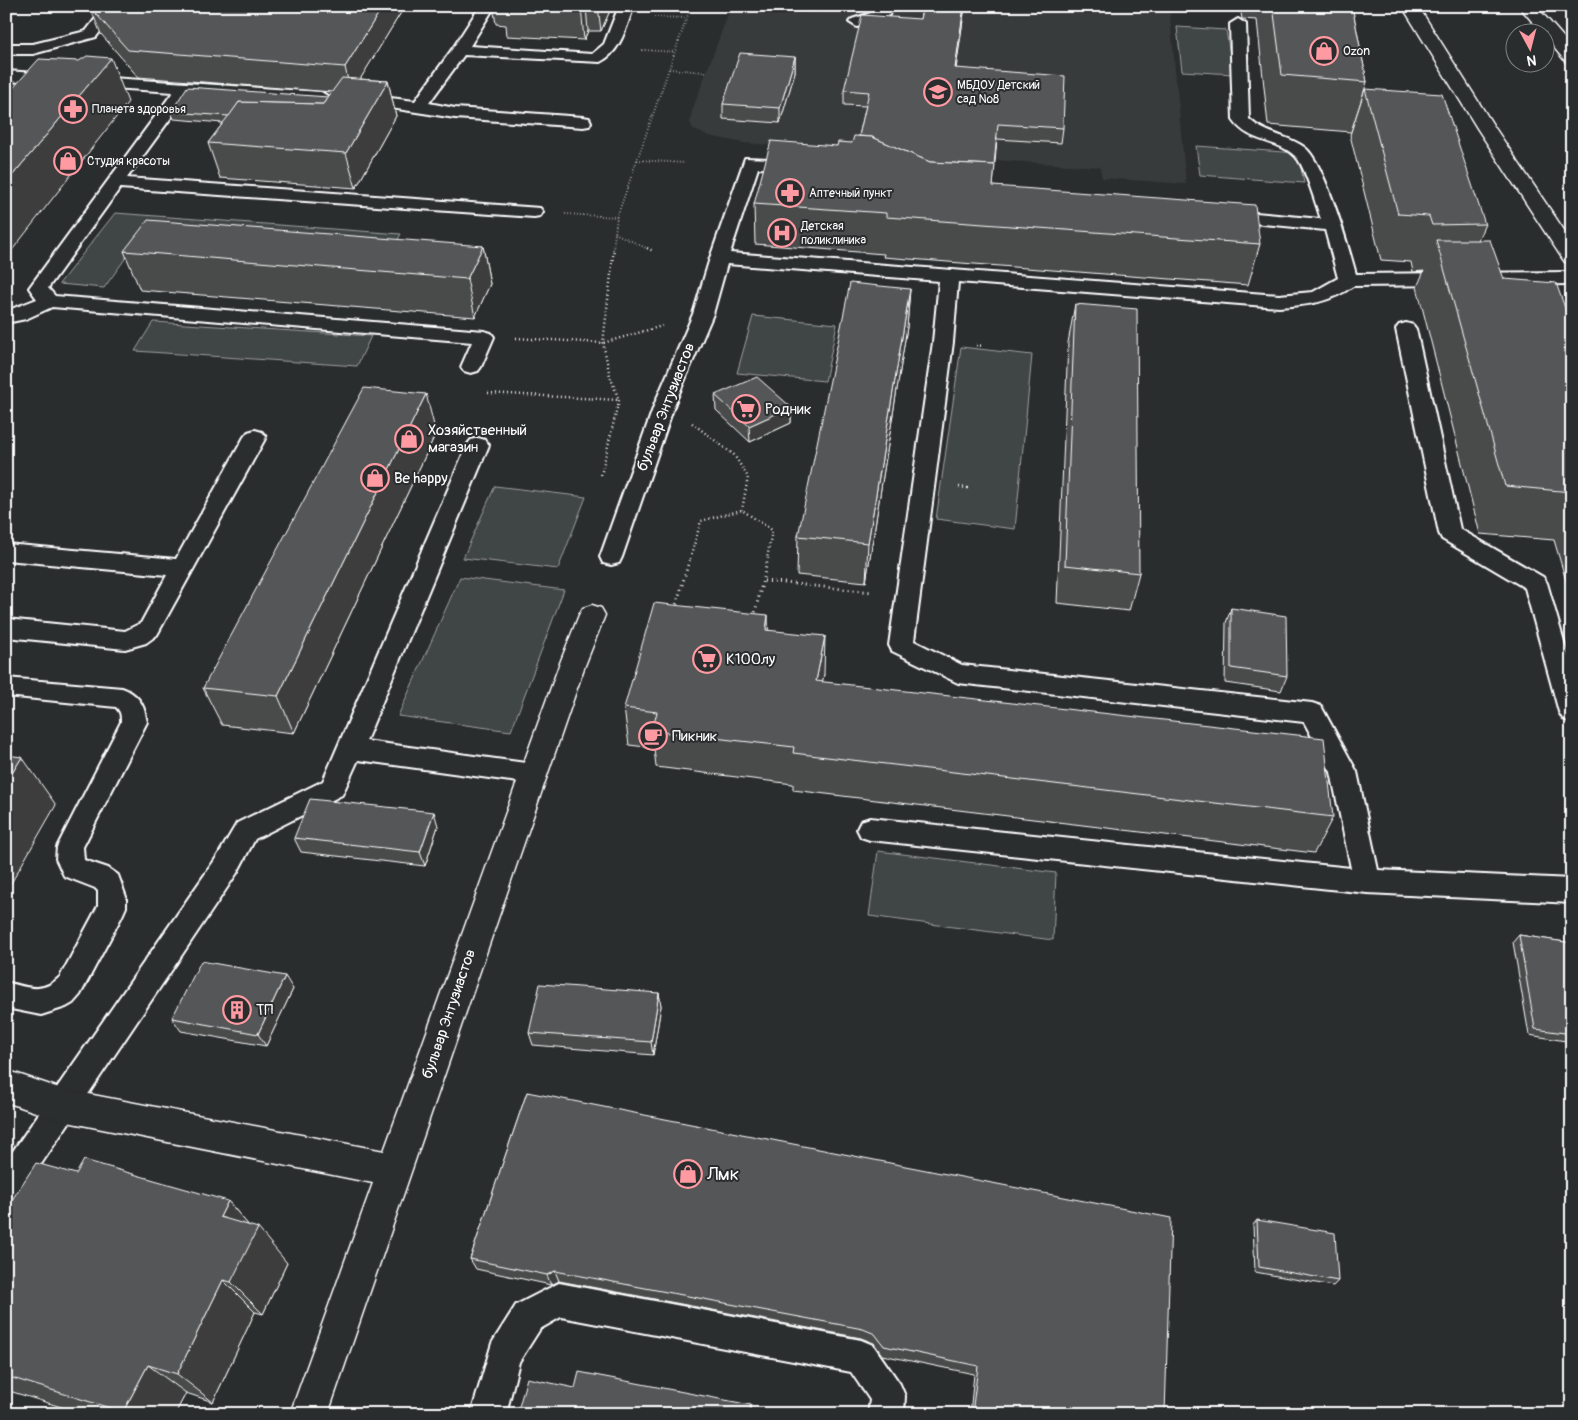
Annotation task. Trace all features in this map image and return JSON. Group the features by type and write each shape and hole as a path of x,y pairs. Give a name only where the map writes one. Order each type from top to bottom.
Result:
{"street":[{"path":"1410,6 1486,128 1572,258"},
{"path":"1527,6 1572,58"},
{"path":"1548,6 1560,36 1572,58"},
{"name":"бульвар Энтузиастов","path":"309,1414 533,774 592,615"},
{"path":"6,1086 62,1105 394,1170"}],"lane":[{"path":"6,49 32,49 90,34 113,6"},
{"path":"419,106 460,50 488,6"},
{"path":"460,50 594,59 604,56 609,49 627,6"},
{"path":"857,22 882,14 890,6"},
{"path":"1238,24 1241,120 1246,127 1256,133 1300,150 1305,156 1333,225 1348,280"},
{"path":"6,76 185,87 347,102 419,106 455,113 583,122"},
{"path":"49,301 38,288 185,87"},
{"name":"бульвар Энтузиастов","path":"611,557 665,403 703,314 719,258 751,162 816,167"},
{"path":"115,182 534,212"},
{"path":"1204,214 1333,225"},
{"path":"719,258 1279,301 1312,299 1326,296 1332,294 1348,280 1572,278"},
{"path":"949,276 943,342 901,646 958,674 1312,713 1344,772 1367,881"},
{"path":"6,317 19,315 49,301 484,336 471,367"},
{"path":"1406,330 1450,533 1535,583 1572,712"},
{"path":"6,628 125,640 138,637 149,629 255,437"},
{"path":"6,1189 227,865 246,831 333,788 478,445"},
{"path":"6,552 183,568"},
{"path":"6,687 122,698 129,703 134,712 134,722 70,847 70,859 74,868 104,878 110,883 113,895 112,907 70,986 61,996 50,1002 34,1002 6,995"},
{"path":"348,749 533,774"},
{"path":"870,829 1367,881 1572,891"},
{"path":"488,1414 504,1355 528,1317 559,1300 861,1357 888,1396 886,1414"}],"path":[{"path":"601,477 619,400 610,376 604,343 617,217 691,6"},
{"path":"669,69 706,72"},
{"path":"636,160 685,163"},
{"path":"534,212 617,217"},
{"path":"615,233 653,251"},
{"path":"484,336 604,343 703,314"},
{"path":"483,392 619,400"},
{"path":"665,403 734,454 748,477 742,510"},
{"path":"674,612 701,521 742,510 772,530 764,581 753,622"},
{"path":"764,581 908,595"}],"shaded area":[{"name":"МБДОУ Детский сад №8","path":"843,6 1169,6 1186,184 1102,178 1100,167 743,143 709,136 694,130 690,123 692,111 730,9 802,14 825,12"},
{"path":"1177,27 1226,30 1233,74 1182,71"},
{"path":"1196,146 1298,153 1304,183 1200,175"},
{"path":"115,213 401,234 391,252 143,234 104,288 59,284"},
{"path":"753,316 837,324 825,381 737,373"},
{"path":"153,322 371,336 357,366 135,351"},
{"path":"961,347 1032,355 1015,529 936,519"},
{"path":"495,486 586,497 558,569 463,558"},
{"path":"460,577 564,590 511,731 398,716"},
{"path":"878,851 1056,873 1053,940 869,916"}],"building":[{"path":"91,6 383,6 345,67 128,50"},
{"path":"923,6 964,6 955,68 1065,76 1063,128 998,124 994,165 930,162 872,137 859,136 869,92 844,90 862,15 920,19"},
{"path":"1273,6 1352,6 1367,82 1282,75"},
{"path":"740,53 795,57 780,108 723,104"},
{"path":"87,56 111,58 6,183 6,96 39,59 79,61"},
{"path":"342,78 388,81 346,153 208,143 239,102 323,104"},
{"path":"187,87 328,97 323,104 239,102 229,116 171,112"},
{"path":"1365,89 1442,94 1485,224 1432,225 1429,216 1398,214"},
{"path":"854,136 872,137 930,162 995,165 993,186 1255,205 1260,244 886,217 886,213 754,204 771,141 837,146 838,142 852,143"},
{"path":"148,220 483,246 467,279 124,251"},
{"path":"1436,240 1490,240 1504,279 1556,283 1572,327 1572,492 1505,486"},
{"path":"850,283 910,289 868,543 798,536"},
{"path":"1075,304 1137,309 1139,573 1065,565"},
{"path":"757,377 791,407 749,426 715,395"},
{"path":"364,388 426,394 278,696 203,688"},
{"path":"654,603 768,615 766,630 825,636 816,681 1324,738 1333,817 793,753 794,747 652,731 657,712 624,708"},
{"path":"1231,608 1286,616 1287,676 1231,668"},
{"path":"6,755 22,757 6,783"},
{"path":"310,799 434,812 420,852 294,838"},
{"path":"1519,935 1572,943 1572,1034 1535,1029"},
{"name":"ТП","path":"201,961 285,976 258,1034 172,1018"},
{"path":"540,984 659,993 651,1042 529,1033"},
{"path":"527,1092 1171,1218 1165,1414 972,1414 978,1366 884,1346 875,1334 863,1329 555,1271 547,1275 470,1259"},
{"path":"84,1160 228,1201 220,1217 258,1228 231,1282 223,1280 177,1374 148,1365 123,1412 6,1376 6,1209 36,1163 76,1174"},
{"path":"1257,1220 1335,1233 1338,1281 1259,1267"},
{"path":"579,1372 751,1405 749,1414 517,1414 527,1378 575,1388"}],"place":[{"name":"Ozon","path":"1324,51"},
{"name":"МБДОУ Детский сад №8","path":"938,92"},
{"name":"Планета здоровья","path":"73,109"},
{"name":"Студия красоты","path":"68,161"},
{"name":"Аптечный пункт","path":"790,193"},
{"name":"Детская поликлиника","path":"782,233"},
{"name":"Родник","path":"746,409"},
{"name":"Хозяйственный магазин","path":"409,439"},
{"name":"Be happy","path":"375,478"},
{"name":"К100лу","path":"707,659"},
{"name":"Пикник","path":"653,736"},
{"name":"ТП","path":"237,1010"},
{"name":"Лмк","path":"688,1174"}]}
